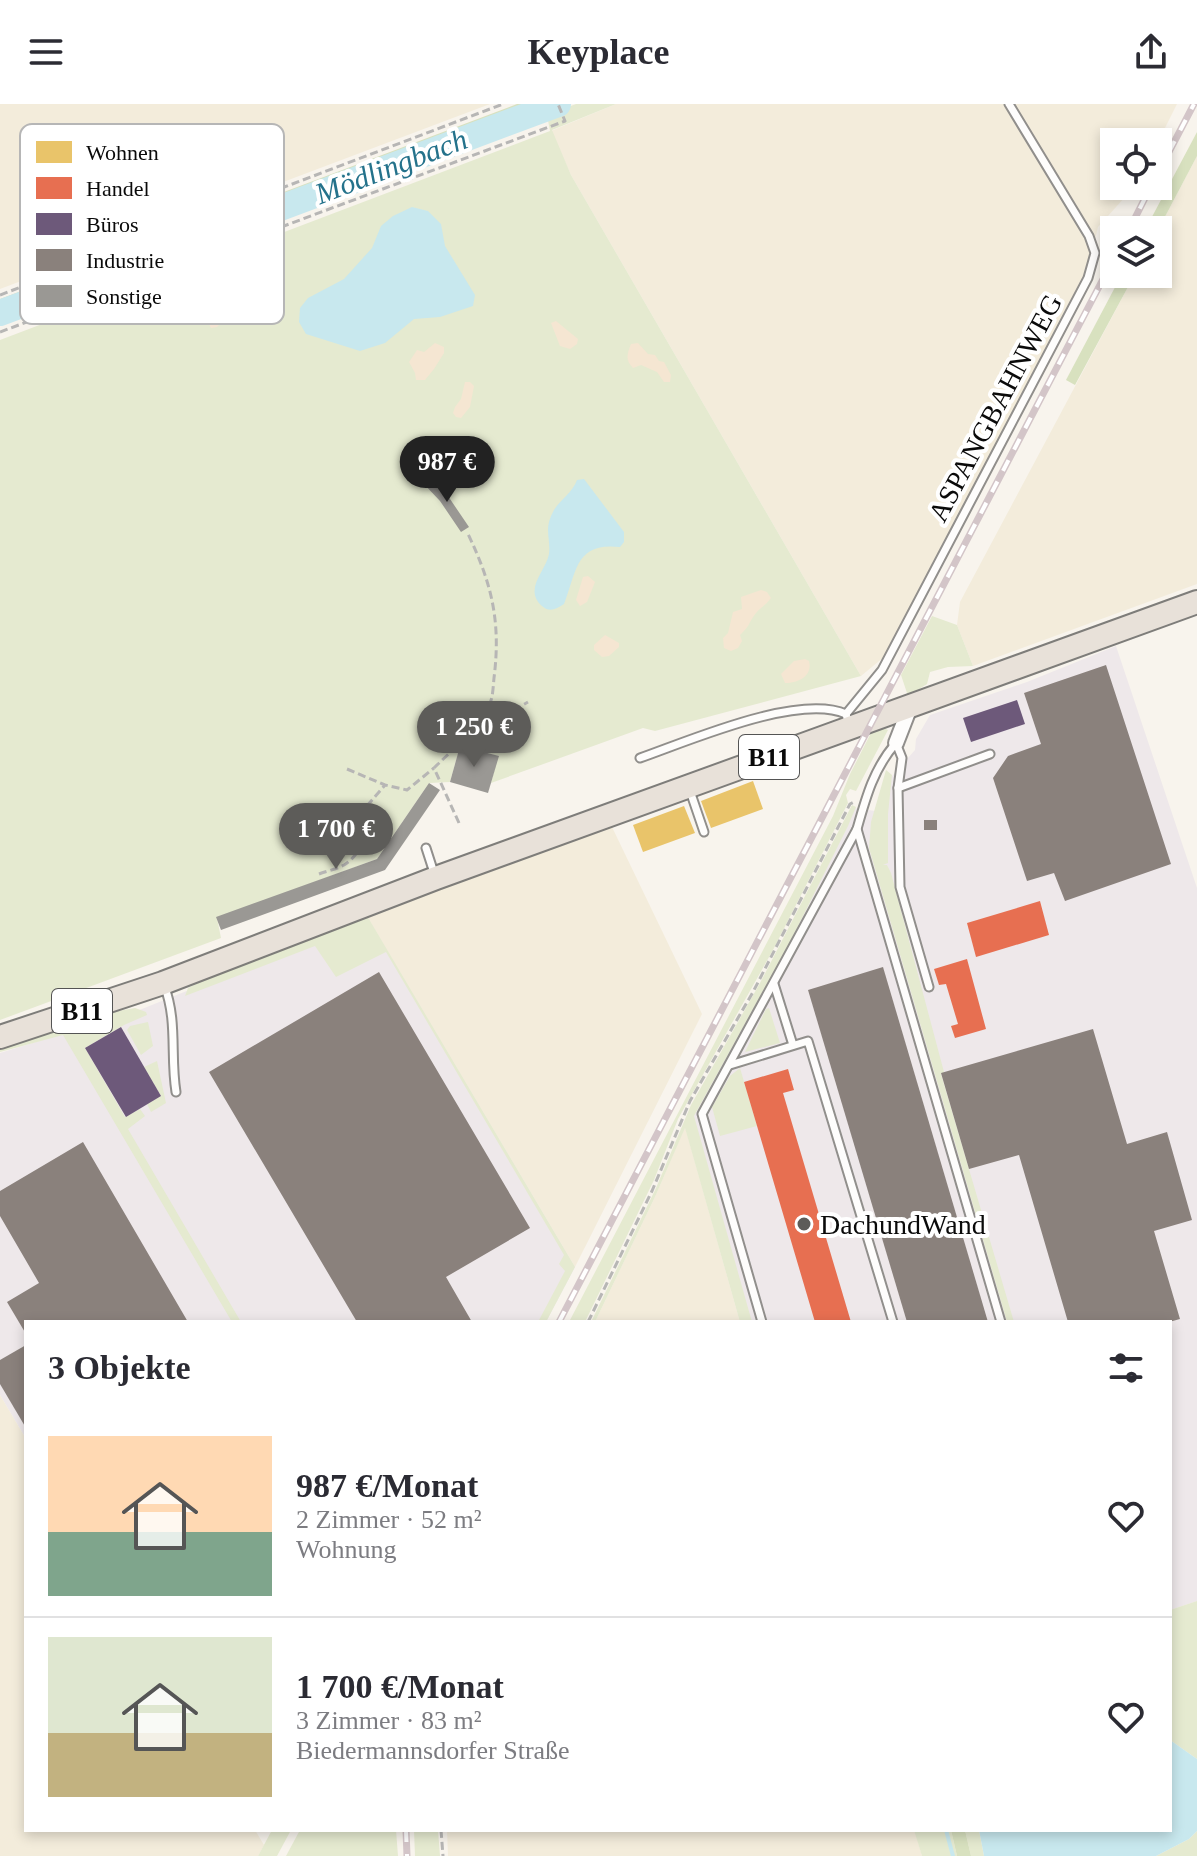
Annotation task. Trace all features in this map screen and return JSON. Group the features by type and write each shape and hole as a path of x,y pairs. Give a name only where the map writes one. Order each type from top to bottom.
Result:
{"main road":[{"name":"B11","path":"0,1037 163,983 436,878 689,786 848,721 910,707 1197,602"}],"street":[{"path":"896,743 910,707"}],"lane":[{"name":"ASPANGBAHNWEG","path":"848,721 882,670 1088,278 1095,253 1089,236 1009,104"},
{"path":"640,758 760,716 831,708 848,721"},
{"path":"761,1320 702,1114 857,829 881,760 896,743 902,758 898,788 900,887 929,987"},
{"path":"898,788 990,754"},
{"path":"689,786 704,832"},
{"path":"857,829 1000,1320"},
{"path":"426,848 436,878"},
{"path":"163,983 175,1026 173,1069 176,1092"},
{"path":"774,984 793,1045"},
{"path":"730,1065 808,1041 892,1320"}],"path":[{"path":"284,187 503,104"},
{"path":"284,226 565,121 558,104"},
{"path":"0,295 20,287"},
{"path":"0,332 21,324"},
{"path":"347,769 385,785 407,790 481,721 491,704 497,654 497,616 482,564 468,534"},
{"path":"494,722 528,702"},
{"path":"481,721 494,722 509,733 528,724"},
{"path":"434,768 459,823"},
{"path":"319,874 344,865 350,859 365,837 365,824 360,814 385,785"},
{"path":"441,1832 443,1856"}],"shaded area":[{"path":"0,104 490,104 284,182 284,124 20,124 20,281 0,289"},
{"path":"616,104 1177,104 1165,128 1100,128 1100,200 1122,200 1108,216 1100,216 1089,265 884,657 861,676 571,175 551,131"},
{"path":"1197,156 1197,584 973,666 957,625 960,602 1128,288 1172,288 1172,216 1165,216"},
{"path":"1116,646 1197,888 1197,1601 1172,1609 1172,1320 739,1320 686,1120 717,1069 853,808 883,812 886,783 915,750 916,739 930,715 1027,682"},
{"path":"612,827 702,1014 575,1267 368,918 379,910"},
{"path":"368,918 575,1267 547,1320 24,1320 24,1436 0,1395 0,1053 137,1011"},
{"path":"685,1127 739,1320 596,1320"},
{"path":"0,1395 24,1436 24,1832 256,1832 264,1845 258,1856 0,1856"},
{"path":"447,1832 916,1832 922,1856 448,1856"}],"green space":[{"path":"517,104 545,104 284,202 284,192"},
{"path":"576,104 616,104 552,130 571,175 861,676 655,731 643,728 491,783 498,756 460,746 450,782 429,783 377,859 217,918 221,938 0,1020 0,340 42,324 284,324 284,232 550,131 547,115"},
{"path":"1197,132 1197,156 1165,216 1152,216 1161,200 1172,200 1172,179"},
{"path":"1115,288 1127,288 1075,385 1066,380"},
{"path":"20,291 20,301 0,308 0,299"},
{"path":"932,616 957,625 973,666 948,667 930,672 927,684 908,696 901,675"},
{"path":"881,727 888,730 856,791 850,789 846,795 848,803 773,950 678,1119 654,1180 586,1320 570,1320 833,816 873,729"},
{"path":"886,770 892,775 888,863 883,865 887,865 891,873 944,1072 941,1074 1013,1320 1006,1320 869,848 871,822"},
{"path":"852,805 856,807 789,944 694,1116 751,1320 739,1320 685,1128 596,1320 592,1320 656,1188 691,1105 760,983"},
{"path":"366,914 575,1267 547,1320 539,1320 565,1271 559,1264 564,1255 386,952 336,977 315,946 185,996 188,988"},
{"path":"135,1008 147,1015 85,1048 125,1117 140,1109 145,1116 128,1129 240,1320 231,1320 63,1035 0,1052 0,1046"},
{"path":"769,1008 780,1043 745,1052 766,1009"},
{"path":"148,1022 153,1046 141,1055 127,1030 130,1026"},
{"path":"157,1061 166,1103 151,1112 147,1104 161,1096 144,1067"},
{"path":"740,1068 757,1126 720,1136 712,1107 730,1076"},
{"path":"1197,1601 1197,1759 1172,1741 1172,1609"},
{"path":"1197,1831 1197,1856 1156,1856 1189,1839"},
{"path":"271,1832 290,1832 277,1856 258,1856"},
{"path":"299,1832 396,1832 398,1856 286,1856"},
{"path":"414,1832 438,1832 440,1856 415,1856"},
{"path":"915,1832 951,1832 957,1856 922,1856"},
{"path":"951,1832 965,1832 971,1856 957,1856"},
{"path":"965,1832 979,1832 984,1856 971,1856"}],"sand":[{"path":"556,321 578,339 570,349 560,346 551,323"},
{"path":"435,343 444,347 444,353 425,380 416,380 409,362 417,350 424,352"},
{"path":"638,343 648,354 664,362 671,375 670,382 664,382 657,372 641,365 633,368 630,365 631,344"},
{"path":"465,382 474,386 470,407 461,418 453,413 461,399"},
{"path":"588,576 595,582 587,602 580,606 576,600 583,577"},
{"path":"761,590 771,598 740,635 742,641 738,648 731,651 724,648 723,638 728,633 733,612 742,609 741,597"},
{"path":"605,635 619,643 619,647 609,656 602,657 594,650 594,645"},
{"path":"805,659 810,666 807,675 795,682 785,683 781,674 794,661"}],"water":[{"path":"412,207 428,211 441,224 445,246 475,295 473,306 440,317 414,319 385,343 360,351 306,334 299,322 300,308 308,298 344,279 372,248 381,226"},
{"path":"584,479 624,532 624,542 620,547 594,549 586,554 576,570 564,604 550,610 542,606 535,593 537,580 549,554 549,523 554,510 577,480"},
{"path":"1172,1741 1197,1759 1197,1831 1189,1839 1156,1856 984,1856 979,1832 1172,1832"}],"building: Wohnen":[{"path":"753,781 763,809 711,828 701,801"},
{"path":"684,806 695,833 643,852 633,825"}],"building: Handel":[{"path":"1040,901 1049,935 976,957 967,923"},
{"path":"967,959 986,1029 955,1038 951,1026 958,1024 946,984 939,985 934,969"},
{"name":"DachundWand","path":"788,1069 794,1090 783,1093 850,1320 814,1320 744,1082"}],"building: Büros":[{"path":"1017,700 1025,724 971,742 963,718"},
{"path":"121,1027 161,1096 126,1117 85,1048"}],"building: Industrie":[{"path":"1106,665 1171,864 1065,901 1054,873 1027,881 993,778 1008,756 1041,744 1024,693"},
{"path":"924,820 937,820 937,830 924,830"},
{"path":"883,967 987,1320 906,1320 808,990"},
{"path":"379,972 530,1228 446,1277 471,1320 356,1320 209,1072"},
{"path":"1093,1029 1127,1144 1167,1132 1192,1220 1154,1231 1180,1319 1067,1320 1019,1155 969,1169 941,1073"},
{"path":"83,1142 187,1320 24,1320 24,1331 7,1302 39,1283 0,1216 0,1191"},
{"path":"24,1346 24,1425 0,1384 0,1360"}],"building: Sonstige":[{"path":"429,476 469,527 461,532 440,501 423,483"},
{"path":"460,746 499,756 488,793 450,782"},
{"path":"429,783 440,790 385,870 221,930 216,917 377,859"}],"waterway":[{"name":"Mödlingbach","path":"284,207 558,104"},
{"name":"Mödlingbach","path":"0,313 20,306"},
{"path":"947,1832 953,1856"}],"railway":[{"path":"1172,146 1194,104"},
{"path":"1136,216 1144,200"},
{"path":"560,1320 1100,285"},
{"path":"406,1832 407,1856"}],"place":[{"name":"DachundWand","path":"804,1224"}]}
